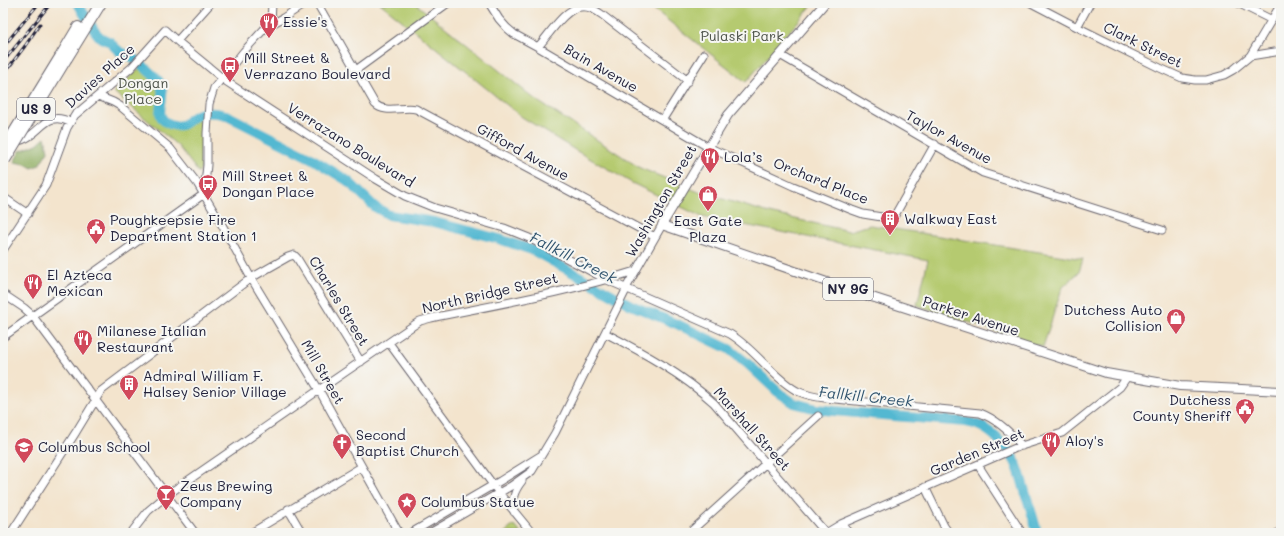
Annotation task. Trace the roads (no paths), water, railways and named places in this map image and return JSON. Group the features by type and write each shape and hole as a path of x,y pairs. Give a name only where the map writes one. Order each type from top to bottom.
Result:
{"highway":[{"name":"US 9","path":"4,162 64,57 96,5"},
{"name":"US 9","path":"3,150 64,57"}],"main road":[{"name":"Washington Street","path":"662,225 728,115 825,3"},
{"name":"Parker Avenue","path":"662,225 919,313 1087,368 1127,377 1180,386 1281,391"}],"street":[{"path":"211,3 177,41 222,78"},
{"path":"271,24 272,3"},
{"path":"3,337 204,194 207,165 209,104 214,88 266,27 306,3"},
{"path":"317,3 356,70 448,3"},
{"name":"Bain Avenue","path":"489,3 499,20 514,34 663,119 708,147"},
{"name":"Clark Street","path":"1031,3 1182,78 1195,80 1216,78 1233,70 1250,56 1272,20"},
{"path":"1077,27 1090,3"},
{"path":"1238,3 1272,20 1281,4"},
{"path":"538,47 569,11 581,7 592,8 688,80"},
{"name":"Davies Place","path":"3,250 46,185 70,122 76,112 98,96 134,65 165,30 177,41"},
{"path":"1250,56 1281,51"},
{"path":"663,119 704,54"},
{"name":"Taylor Avenue","path":"780,55 983,173 1162,230"},
{"name":"Gifford Avenue","path":"356,70 375,104 379,108 411,108 421,111 655,238"},
{"name":"Verrazano Boulevard","path":"222,78 376,179 405,196 435,208 504,228 529,238 626,290 737,338 782,379 798,391 825,398 980,413 1002,426 1022,446"},
{"path":"98,96 120,106 163,142 181,162 204,194"},
{"path":"3,140 15,141 25,139 47,121 52,119 70,122"},
{"name":"Orchard Place","path":"708,147 793,186 852,210 863,214 888,218 894,215 935,144"},
{"name":"Mill Street","path":"204,194 251,278 319,390 399,533"},
{"path":"3,197 28,214"},
{"name":"Washington Street","path":"430,533 516,483 534,467 554,433 635,270 662,225"},
{"name":"Charles Street","path":"251,278 288,257 294,255 298,258 361,362"},
{"name":"North Bridge Street","path":"131,533 148,511 167,495 420,321 607,280 635,270"},
{"path":"11,533 101,392 251,278"},
{"path":"3,294 32,315 195,533"},
{"name":"Marshall Street","path":"605,333 670,369 703,393 714,403 826,533"},
{"path":"389,343 499,493 532,533"},
{"name":"Garden Street","path":"826,533 841,524 978,464 1022,446 1057,435 1066,430 1120,387 1127,377"},
{"path":"689,533 818,416"},
{"name":"Washington Street","path":"410,533 540,456"},
{"path":"978,464 1022,533"},
{"path":"251,533 288,509 361,467"},
{"path":"514,512 513,503 515,493 518,486 529,473"},
{"path":"925,487 949,533"},
{"path":"288,509 302,533"},
{"path":"841,524 849,533"},
{"path":"1278,533 1281,530"}],"waterway":[{"name":"Fallkill Creek","path":"78,3 88,21 99,36 110,42 119,51 135,59 155,77 162,90 161,115 164,120 170,124 179,126 183,125 195,116 202,113 226,115 311,158 348,181 375,207 389,215 434,222 499,239 532,250 631,305 679,325 729,349 748,364 778,392 794,403 817,409 966,422 983,427 1004,445 1013,458 1021,478 1037,533"}],"railway":[{"path":"3,47 39,3"},
{"path":"3,62 51,3"},
{"path":"9,67 40,24"}],"place":[{"name":"Essie's","path":"269,39"},
{"name":"Mill Street & Verrazano Boulevard","path":"230,83"},
{"name":"Lola’s","path":"710,174"},
{"name":"Mill Street & Dongan Place","path":"208,201"},
{"name":"East Gate Plaza","path":"708,212"},
{"name":"Walkway East","path":"890,236"},
{"name":"Poughkeepsie Fire Department Station 1","path":"96,245"},
{"name":"El Azteca Mexican","path":"33,300"},
{"name":"Dutchess Auto Collision","path":"1176,335"},
{"name":"Milanese Italian Restaurant","path":"83,356"},
{"name":"Admiral William F. Halsey Senior Village","path":"129,401"},
{"name":"Dutchess County Sheriff","path":"1245,425"},
{"name":"Aloy's","path":"1051,458"},
{"name":"Second Baptist Church","path":"342,460"},
{"name":"Columbus School","path":"24,464"},
{"name":"Zeus Brewing Company","path":"166,511"},
{"name":"Columbus Statue","path":"407,519"}],"park label":[{"name":"Pulaski Park","path":"742,36"},
{"name":"Dongan Place","path":"143,92"}]}
